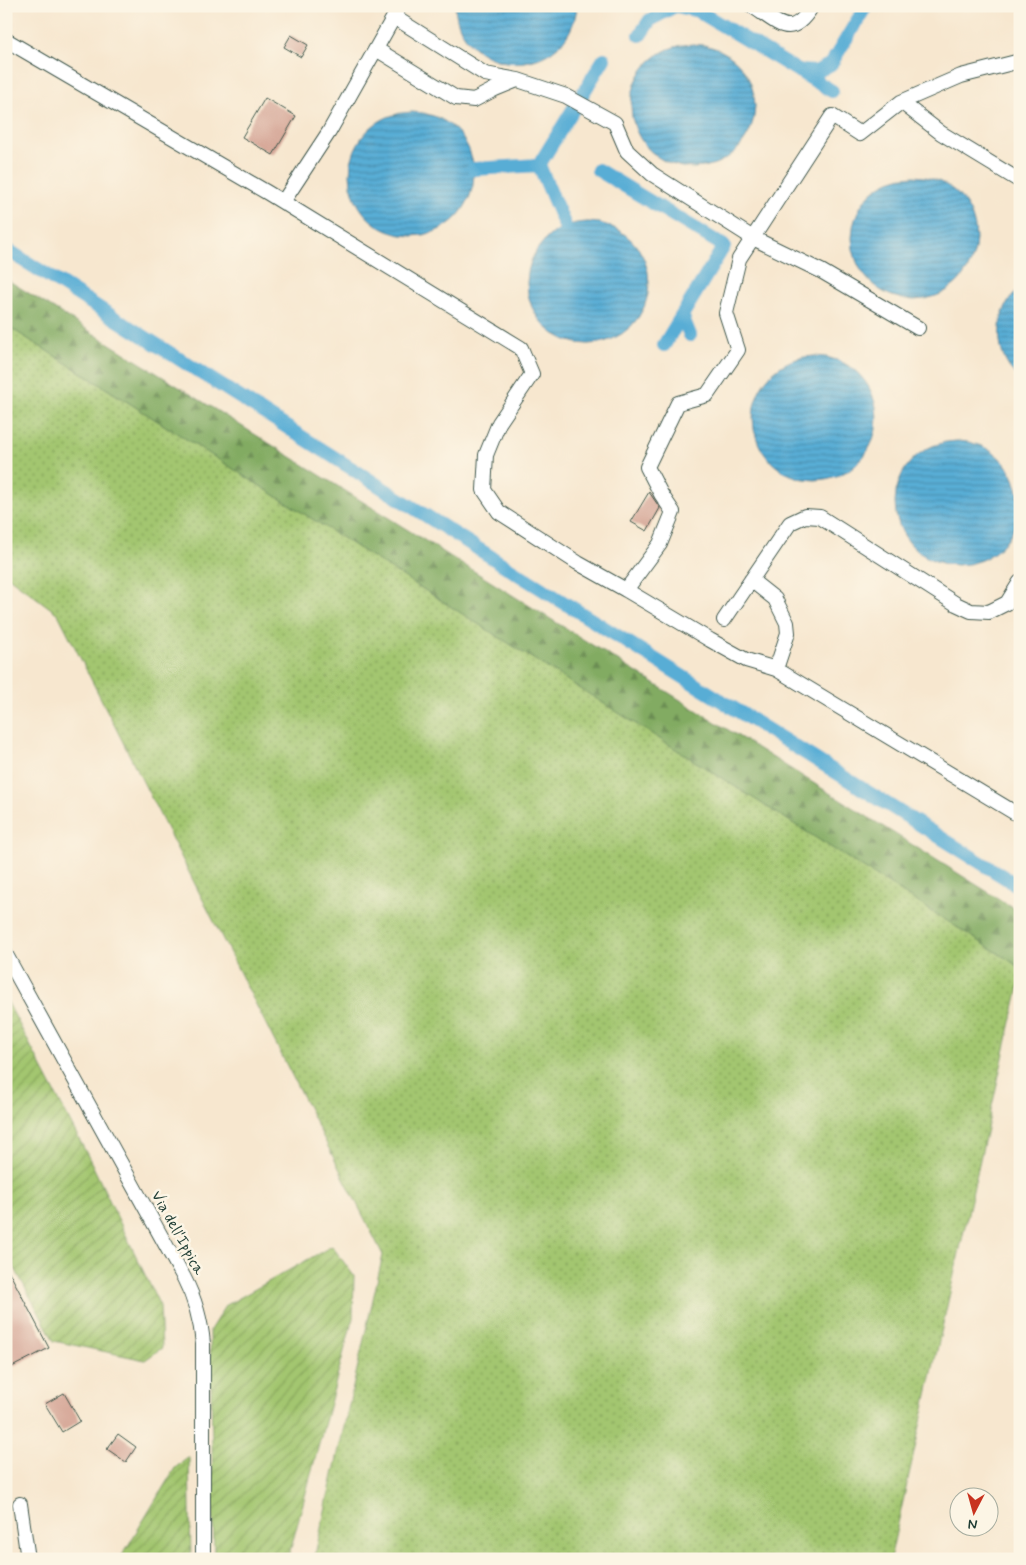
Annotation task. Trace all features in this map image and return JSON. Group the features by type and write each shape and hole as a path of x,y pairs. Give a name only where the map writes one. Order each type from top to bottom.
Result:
{"street":[{"path":"752,6 782,25 789,27 800,23 812,6"},
{"path":"283,202 329,132 397,12 485,74 518,80 566,96 614,123 627,151 652,174 752,238 820,271 918,328"},
{"path":"6,40 283,202 521,348 532,374 500,423 486,455 484,490 500,512 578,563 746,660 776,669 1020,816"},
{"path":"376,49 456,98 474,100 495,88 518,80"},
{"path":"626,590 660,544 674,512 661,494 647,467 678,403 707,395 738,350 726,313 739,259 832,116 860,134 901,102 961,76 1020,61"},
{"path":"901,102 941,133 1020,181"},
{"path":"724,620 790,523 805,516 820,518 956,604 971,611 988,612 1007,603 1020,582"},
{"path":"751,580 775,599 787,623 788,633 776,669"},
{"name":"Via dell'Ippica","path":"6,955 184,1278 196,1305 200,1318 202,1344 203,1559"},
{"path":"20,1504 28,1559"}],"green space":[{"path":"6,279 1020,912 1020,967 6,325"},
{"path":"6,325 1020,967 1020,982 890,1559 314,1559 383,1255 58,614 6,575"},
{"path":"6,999 90,1160 160,1306 162,1348 145,1360 54,1341 6,1252"},
{"path":"332,1246 354,1276 353,1318 288,1559 214,1559 210,1330 225,1306"},
{"path":"189,1457 191,1559 120,1559 175,1468"}],"water":[{"path":"455,6 577,6 570,31 556,49 537,59 515,63 494,59 475,48 461,31"},
{"path":"693,44 717,49 737,62 750,82 755,106 750,130 737,150 717,163 693,168 669,163 649,150 636,130 631,106 636,82 649,62 669,49"},
{"path":"412,112 436,117 456,130 469,150 474,174 469,198 456,218 436,231 412,236 388,231 368,218 355,198 350,174 355,150 368,130 388,117"},
{"path":"914,176 938,181 958,194 971,214 976,238 971,262 958,282 938,295 914,300 890,295 870,282 857,262 852,238 857,214 870,194 890,181"},
{"path":"588,222 612,226 631,240 645,259 649,283 645,307 631,326 612,340 588,344 564,340 545,326 531,307 527,283 531,259 545,240 564,226"},
{"path":"1020,288 1020,378 1009,367 1004,357 1001,347 1000,325 1007,305"},
{"path":"815,356 839,361 859,374 872,394 877,418 872,442 859,462 839,475 815,480 791,475 771,462 758,442 753,418 758,394 771,374 791,361"},
{"path":"957,441 981,446 1001,459 1014,479 1019,503 1014,527 1001,547 981,560 957,565 933,560 913,547 900,527 895,503 900,479 913,459 933,446"}],"building":[{"path":"291,35 308,45 301,57 284,47"},
{"path":"265,98 296,116 273,155 242,137"},
{"path":"649,492 660,508 647,531 631,522"},
{"path":"6,1266 49,1348 6,1370"},
{"path":"64,1393 80,1421 62,1432 45,1404"},
{"path":"118,1434 136,1447 126,1462 107,1449"}],"waterway":[{"path":"640,35 650,20 675,6"},
{"path":"677,6 698,11 832,91"},
{"path":"799,71 816,72 831,64 866,6"},
{"path":"565,226 539,165 604,59"},
{"path":"474,169 539,165"},
{"path":"598,170 724,246 664,345"},
{"path":"6,249 510,569 1020,887"},
{"path":"682,315 690,335"}]}
